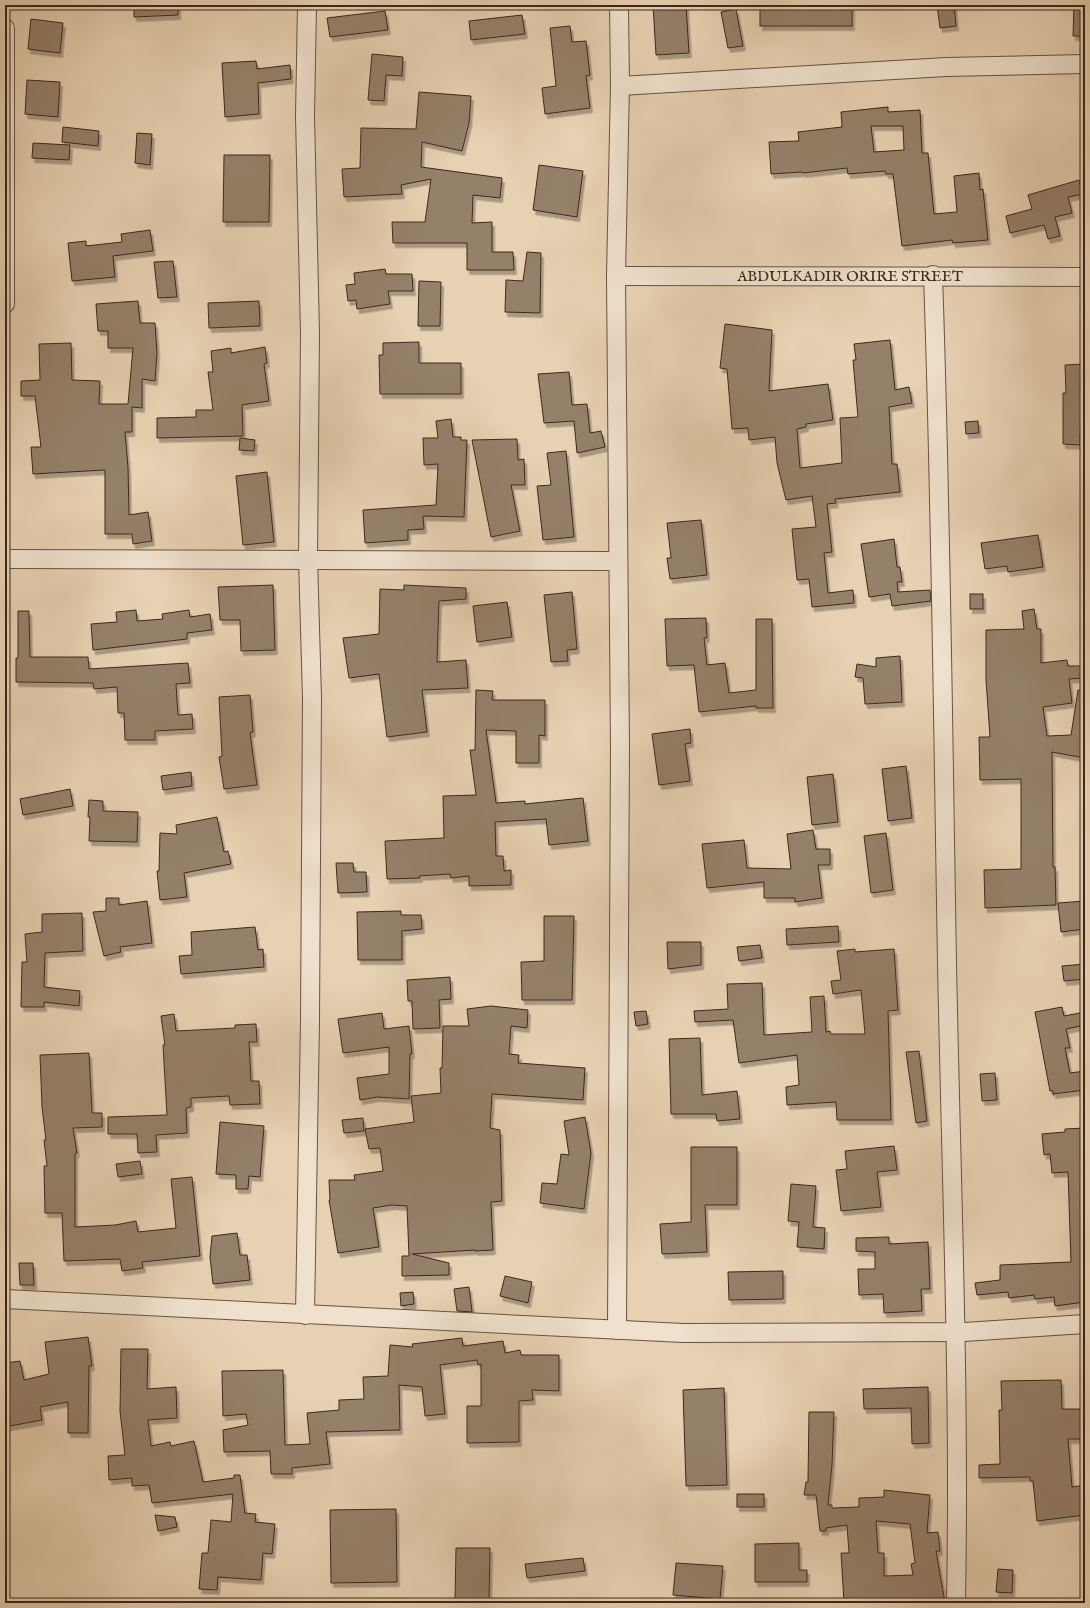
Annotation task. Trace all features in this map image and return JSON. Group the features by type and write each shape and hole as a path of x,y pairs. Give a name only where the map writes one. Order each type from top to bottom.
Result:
{"street":[{"path":"305,1315 310,1013 312,713 308,559 310,333 305,116 307,5"},
{"path":"617,1330 620,757 617,561 616,276 620,86 619,5"},
{"path":"5,28 5,304"},
{"path":"620,86 946,67 1085,64"},
{"path":"933,275 938,405 947,965 956,1332 958,1508 956,1603"},
{"name":"ABDULKADIR ORIRE STREET","path":"616,276 933,275 1085,277"},
{"path":"5,559 617,561"},
{"path":"5,1299 305,1315 682,1332 956,1332 1085,1324"}],"building":[{"path":"134,5 178,5 178,15 134,17"},
{"path":"653,5 686,5 689,53 656,55"},
{"path":"760,5 852,5 852,26 760,26"},
{"path":"937,5 954,5 956,26 940,28"},
{"path":"1074,5 1085,5 1085,36 1073,36"},
{"path":"736,9 743,46 728,48 721,12"},
{"path":"385,11 388,30 330,37 327,18"},
{"path":"522,15 525,34 471,40 469,21"},
{"path":"31,19 63,23 60,53 28,49"},
{"path":"570,26 572,42 586,41 590,75 586,76 590,108 545,114 542,88 556,86 550,28"},
{"path":"372,54 403,57 402,76 386,75 384,101 368,100"},
{"path":"256,61 257,69 290,65 291,79 258,83 259,114 225,117 222,63"},
{"path":"27,80 60,82 58,117 25,114"},
{"path":"419,92 471,96 469,123 462,151 422,142 421,167 502,178 500,198 473,195 472,223 492,222 492,252 513,252 514,270 467,270 467,243 393,243 392,222 425,222 431,179 401,185 402,194 344,197 342,169 360,168 361,128 416,129"},
{"path":"888,107 888,112 920,110 922,153 928,153 934,214 957,212 954,176 979,173 980,190 983,189 988,240 953,243 952,240 902,246 893,174 886,174 885,171 848,174 847,168 803,173 771,174 769,142 799,141 798,132 842,127 841,112","holes":["871,126 903,126 904,150 874,152"]},
{"path":"63,127 99,131 98,146 62,142"},
{"path":"137,133 152,134 150,165 135,163"},
{"path":"33,143 70,145 69,160 32,158"},
{"path":"224,155 270,155 269,222 223,222"},
{"path":"539,165 583,171 577,217 533,210"},
{"path":"1079,180 1083,194 1068,197 1072,213 1055,217 1060,236 1048,239 1044,225 1010,233 1006,216 1032,209 1028,195"},
{"path":"150,230 153,251 113,256 115,277 72,281 68,243 86,241 86,246 122,242 121,234"},
{"path":"527,252 541,253 540,313 505,312 506,280 523,281"},
{"path":"173,261 177,297 158,298 154,262"},
{"path":"385,269 386,274 412,274 413,291 388,291 390,304 357,309 356,300 348,301 346,285 355,284 354,273"},
{"path":"419,281 441,282 440,326 418,326"},
{"path":"138,301 140,323 155,323 157,353 155,381 142,379 142,408 132,407 132,432 125,432 128,467 129,515 148,512 152,541 133,544 132,534 105,534 105,470 33,474 31,447 41,447 35,396 21,396 21,381 40,380 39,344 71,343 72,380 100,381 99,404 128,404 133,348 108,348 108,331 98,331 96,304"},
{"path":"259,301 260,326 209,328 208,303"},
{"path":"725,324 772,330 769,391 828,384 833,420 806,424 806,427 797,429 800,468 842,463 840,418 858,417 853,360 856,360 854,344 890,340 895,390 909,387 912,403 889,407 892,464 897,464 900,492 835,499 836,503 827,504 832,552 824,553 828,593 853,590 854,603 812,607 809,579 797,580 792,529 816,527 812,496 786,500 777,463 775,437 749,440 748,428 732,429 727,369 720,368"},
{"path":"419,342 419,363 461,363 461,394 380,394 379,355 383,355 383,343"},
{"path":"265,347 267,363 264,364 269,401 242,405 243,436 157,438 157,418 196,417 196,410 213,410 208,372 213,372 211,351 231,348 231,353"},
{"path":"1085,364 1085,434 1080,434 1080,445 1063,444 1063,393 1066,393 1065,365"},
{"path":"569,372 572,405 587,404 590,433 601,431 605,447 577,453 574,421 544,423 538,374"},
{"path":"451,419 453,437 461,437 461,440 467,440 464,517 423,516 424,529 408,530 408,540 365,543 363,510 436,505 438,464 424,465 423,438 438,438 436,421"},
{"path":"978,421 979,433 966,434 965,422"},
{"path":"240,438 255,440 254,451 239,450"},
{"path":"517,439 518,460 524,459 525,485 511,485 520,531 491,537 472,440"},
{"path":"566,451 574,537 543,540 537,486 551,485 547,453"},
{"path":"267,472 274,542 243,545 236,476"},
{"path":"701,520 707,575 670,579 667,558 671,558 667,523"},
{"path":"1038,535 1043,567 1008,572 1007,566 985,569 981,543"},
{"path":"894,539 897,567 900,567 902,582 897,582 898,592 930,590 931,601 892,606 890,594 869,597 861,544"},
{"path":"273,585 275,650 241,651 240,620 220,620 218,587"},
{"path":"404,585 466,588 466,599 439,601 437,662 466,660 468,688 422,690 427,732 387,737 379,674 349,678 343,638 379,634 380,589 404,590"},
{"path":"572,592 577,649 567,650 568,661 551,662 544,595"},
{"path":"970,594 983,594 983,609 970,609"},
{"path":"507,602 512,637 477,642 473,606"},
{"path":"1034,609 1037,629 1041,629 1041,663 1067,660 1068,666 1081,666 1082,678 1069,679 1072,703 1043,707 1047,736 1071,735 1078,690 1085,691 1085,758 1052,752 1053,867 1055,867 1056,905 985,908 984,870 1021,869 1021,779 980,780 979,737 990,737 986,680 986,630 1024,629 1022,611"},
{"path":"136,610 137,621 163,619 162,614 189,610 190,617 210,614 212,630 187,633 187,639 93,650 91,624 117,622 116,612"},
{"path":"18,611 29,611 30,657 88,657 89,669 188,663 190,683 176,684 178,715 192,714 193,729 155,731 155,740 125,740 124,713 118,713 117,687 94,689 93,683 16,682 16,658 18,658"},
{"path":"706,618 707,638 704,638 707,665 725,663 729,693 756,690 756,619 772,619 773,708 756,708 756,706 699,712 694,665 667,666 665,619"},
{"path":"900,656 902,702 865,704 863,678 855,677 857,664 876,667 876,658"},
{"path":"476,690 493,691 492,700 545,700 545,736 539,735 539,763 516,763 516,731 486,730 496,803 525,801 525,804 583,798 588,841 549,845 546,819 495,822 496,856 503,856 504,871 511,870 511,885 469,886 469,876 451,878 450,874 419,876 420,878 387,879 385,841 444,838 443,796 476,795 470,750 475,750"},
{"path":"250,695 253,732 250,733 257,785 224,789 219,757 222,756 219,697"},
{"path":"690,729 691,743 685,744 690,781 659,785 652,734"},
{"path":"906,766 912,818 888,821 882,769"},
{"path":"191,772 192,786 163,790 161,776"},
{"path":"833,774 838,822 812,825 807,777"},
{"path":"70,789 73,806 23,815 20,799"},
{"path":"89,800 103,801 103,811 138,812 137,842 89,841"},
{"path":"217,817 224,852 228,851 231,864 184,873 187,897 160,900 157,871 159,871 160,833 177,834 176,825"},
{"path":"813,830 816,849 830,849 830,865 818,865 822,898 795,902 795,898 764,898 764,882 707,888 702,844 744,840 747,868 791,869 787,834"},
{"path":"886,833 893,890 871,893 864,836"},
{"path":"336,863 353,863 354,872 366,872 367,892 338,893"},
{"path":"106,898 119,898 119,905 147,901 152,943 120,947 121,952 104,956 93,912 106,911"},
{"path":"1085,901 1085,929 1061,932 1058,903"},
{"path":"401,911 401,915 421,915 422,929 402,931 402,960 358,960 357,912"},
{"path":"82,913 83,951 45,953 44,987 80,991 79,1006 44,1002 44,1007 21,1007 22,962 27,962 25,934 42,932 42,914"},
{"path":"544,916 574,916 572,1000 522,1000 521,962 544,961"},
{"path":"838,926 839,942 787,945 786,929"},
{"path":"255,927 258,950 263,949 264,967 181,974 179,956 192,955 191,932"},
{"path":"667,942 701,942 701,965 668,969"},
{"path":"760,945 762,958 739,961 737,947"},
{"path":"855,949 855,952 894,949 898,1010 888,1011 891,1120 837,1120 836,1102 787,1105 786,1087 799,1085 797,1055 739,1063 733,1020 695,1022 694,1011 728,1009 727,984 762,983 764,1035 812,1032 810,997 824,996 826,1032 830,1031 831,1034 865,1034 861,990 833,994 831,981 841,980 837,951"},
{"path":"1085,964 1085,979 1064,981 1062,966"},
{"path":"450,977 451,999 439,1000 440,1028 413,1029 412,1001 408,1001 407,980"},
{"path":"491,1006 528,1010 527,1028 511,1026 509,1054 519,1055 518,1063 585,1068 583,1100 492,1094 490,1128 500,1130 502,1201 491,1202 493,1250 412,1254 449,1263 449,1275 402,1276 402,1256 409,1256 407,1206 392,1205 373,1208 379,1247 338,1253 329,1200 329,1180 355,1180 354,1175 383,1171 380,1148 369,1149 365,1129 414,1122 411,1096 441,1093 440,1068 442,1068 443,1026 469,1026 467,1009"},
{"path":"1062,1007 1064,1016 1085,1012 1085,1025 1066,1029 1070,1048 1065,1048 1070,1073 1085,1071 1085,1090 1053,1094 1053,1091 1050,1091 1035,1012"},
{"path":"646,1011 648,1024 636,1026 634,1012"},
{"path":"382,1013 384,1029 409,1026 412,1054 410,1054 409,1099 377,1097 360,1100 357,1078 389,1074 389,1047 343,1053 338,1019"},
{"path":"174,1014 176,1031 235,1028 235,1025 256,1024 257,1042 249,1042 251,1081 259,1081 260,1104 230,1105 229,1096 191,1098 191,1107 186,1108 187,1133 156,1135 157,1152 138,1153 137,1134 108,1134 108,1117 167,1115 163,1045 165,1045 161,1016"},
{"path":"700,1038 702,1095 737,1091 740,1119 717,1121 716,1114 671,1114 669,1039"},
{"path":"919,1051 927,1121 916,1123 906,1052"},
{"path":"89,1053 92,1113 102,1113 102,1127 73,1128 77,1153 75,1154 75,1227 115,1225 136,1221 138,1232 176,1228 171,1179 192,1177 200,1256 142,1262 143,1268 122,1271 120,1259 64,1261 62,1213 45,1213 44,1166 47,1166 44,1140 46,1140 42,1107 40,1055"},
{"path":"995,1073 997,1100 982,1101 980,1074"},
{"path":"585,1117 591,1153 584,1209 540,1203 542,1183 557,1184 561,1154 569,1155 564,1121"},
{"path":"363,1118 364,1131 344,1133 342,1120"},
{"path":"220,1122 264,1126 260,1177 249,1176 248,1189 236,1189 236,1175 216,1174"},
{"path":"1085,1128 1085,1302 1055,1306 1054,1297 1035,1299 1034,1295 1009,1298 1008,1292 977,1295 975,1283 1000,1280 1000,1265 1071,1262 1068,1172 1052,1173 1050,1154 1044,1155 1042,1134 1065,1132 1065,1129"},
{"path":"894,1146 897,1170 877,1172 881,1207 841,1211 836,1170 847,1169 845,1151"},
{"path":"691,1147 737,1147 737,1205 705,1205 707,1252 662,1254 660,1224 691,1222"},
{"path":"140,1161 142,1174 118,1177 116,1164"},
{"path":"791,1184 816,1186 813,1227 825,1228 824,1249 797,1247 799,1222 788,1221"},
{"path":"237,1233 240,1255 247,1255 250,1280 213,1284 210,1257 212,1236"},
{"path":"889,1237 889,1244 928,1242 930,1289 921,1289 922,1311 884,1313 883,1294 859,1295 858,1269 875,1269 875,1252 856,1251 856,1238"},
{"path":"19,1263 33,1263 34,1285 20,1285"},
{"path":"783,1271 783,1299 729,1300 728,1272"},
{"path":"505,1276 532,1282 528,1303 500,1296"},
{"path":"469,1287 472,1312 457,1311 454,1289"},
{"path":"413,1292 414,1304 401,1306 400,1293"},
{"path":"88,1337 92,1366 89,1366 88,1433 68,1433 68,1402 40,1407 42,1420 5,1427 5,1363 20,1361 24,1380 49,1374 45,1342"},
{"path":"462,1338 463,1346 503,1341 505,1353 520,1350 521,1355 559,1355 559,1391 532,1390 533,1400 519,1401 519,1442 467,1443 467,1406 481,1406 481,1364 478,1365 477,1360 440,1365 445,1414 425,1416 422,1387 399,1385 400,1430 326,1432 330,1464 292,1468 292,1474 271,1474 270,1451 224,1452 223,1430 248,1425 246,1414 223,1416 222,1371 283,1370 285,1445 310,1444 307,1413 339,1410 339,1400 364,1399 363,1377 388,1376 390,1345 413,1347 412,1344"},
{"path":"121,1349 148,1349 147,1389 176,1387 177,1418 148,1420 151,1446 170,1442 171,1446 194,1441 203,1482 234,1478 234,1475 240,1475 245,1513 256,1514 255,1522 275,1524 272,1554 263,1553 261,1580 218,1577 217,1590 199,1589 202,1553 208,1553 211,1520 231,1522 233,1494 152,1503 149,1485 132,1486 132,1478 109,1480 108,1456 125,1455 120,1411"},
{"path":"1061,1380 1062,1409 1085,1409 1085,1439 1068,1439 1072,1487 1085,1485 1085,1515 1037,1521 1033,1481 1030,1481 1030,1477 979,1478 979,1465 1000,1464 999,1410 1002,1410 1001,1381"},
{"path":"928,1387 929,1443 912,1444 911,1408 864,1409 863,1389"},
{"path":"724,1388 727,1485 686,1486 683,1390"},
{"path":"809,1412 834,1412 832,1465 828,1505 832,1505 832,1508 859,1507 859,1498 884,1497 884,1490 930,1495 927,1533 938,1532 940,1551 936,1551 945,1603 844,1603 841,1553 849,1553 847,1525 826,1528 826,1531 820,1531 816,1495 804,1495 806,1482 808,1482","holes":["876,1521 910,1524 915,1563 911,1564 913,1575 884,1576 884,1553 878,1553"]},
{"path":"737,1494 764,1494 764,1507 737,1507"},
{"path":"396,1509 397,1582 331,1583 330,1510"},
{"path":"155,1515 175,1517 177,1527 158,1531"},
{"path":"799,1543 799,1570 807,1570 807,1582 755,1582 755,1544"},
{"path":"456,1548 490,1548 489,1601 455,1600"},
{"path":"583,1558 585,1571 527,1578 525,1564"},
{"path":"676,1563 723,1566 720,1599 673,1595"},
{"path":"998,1569 1013,1570 1012,1593 996,1592"}]}
